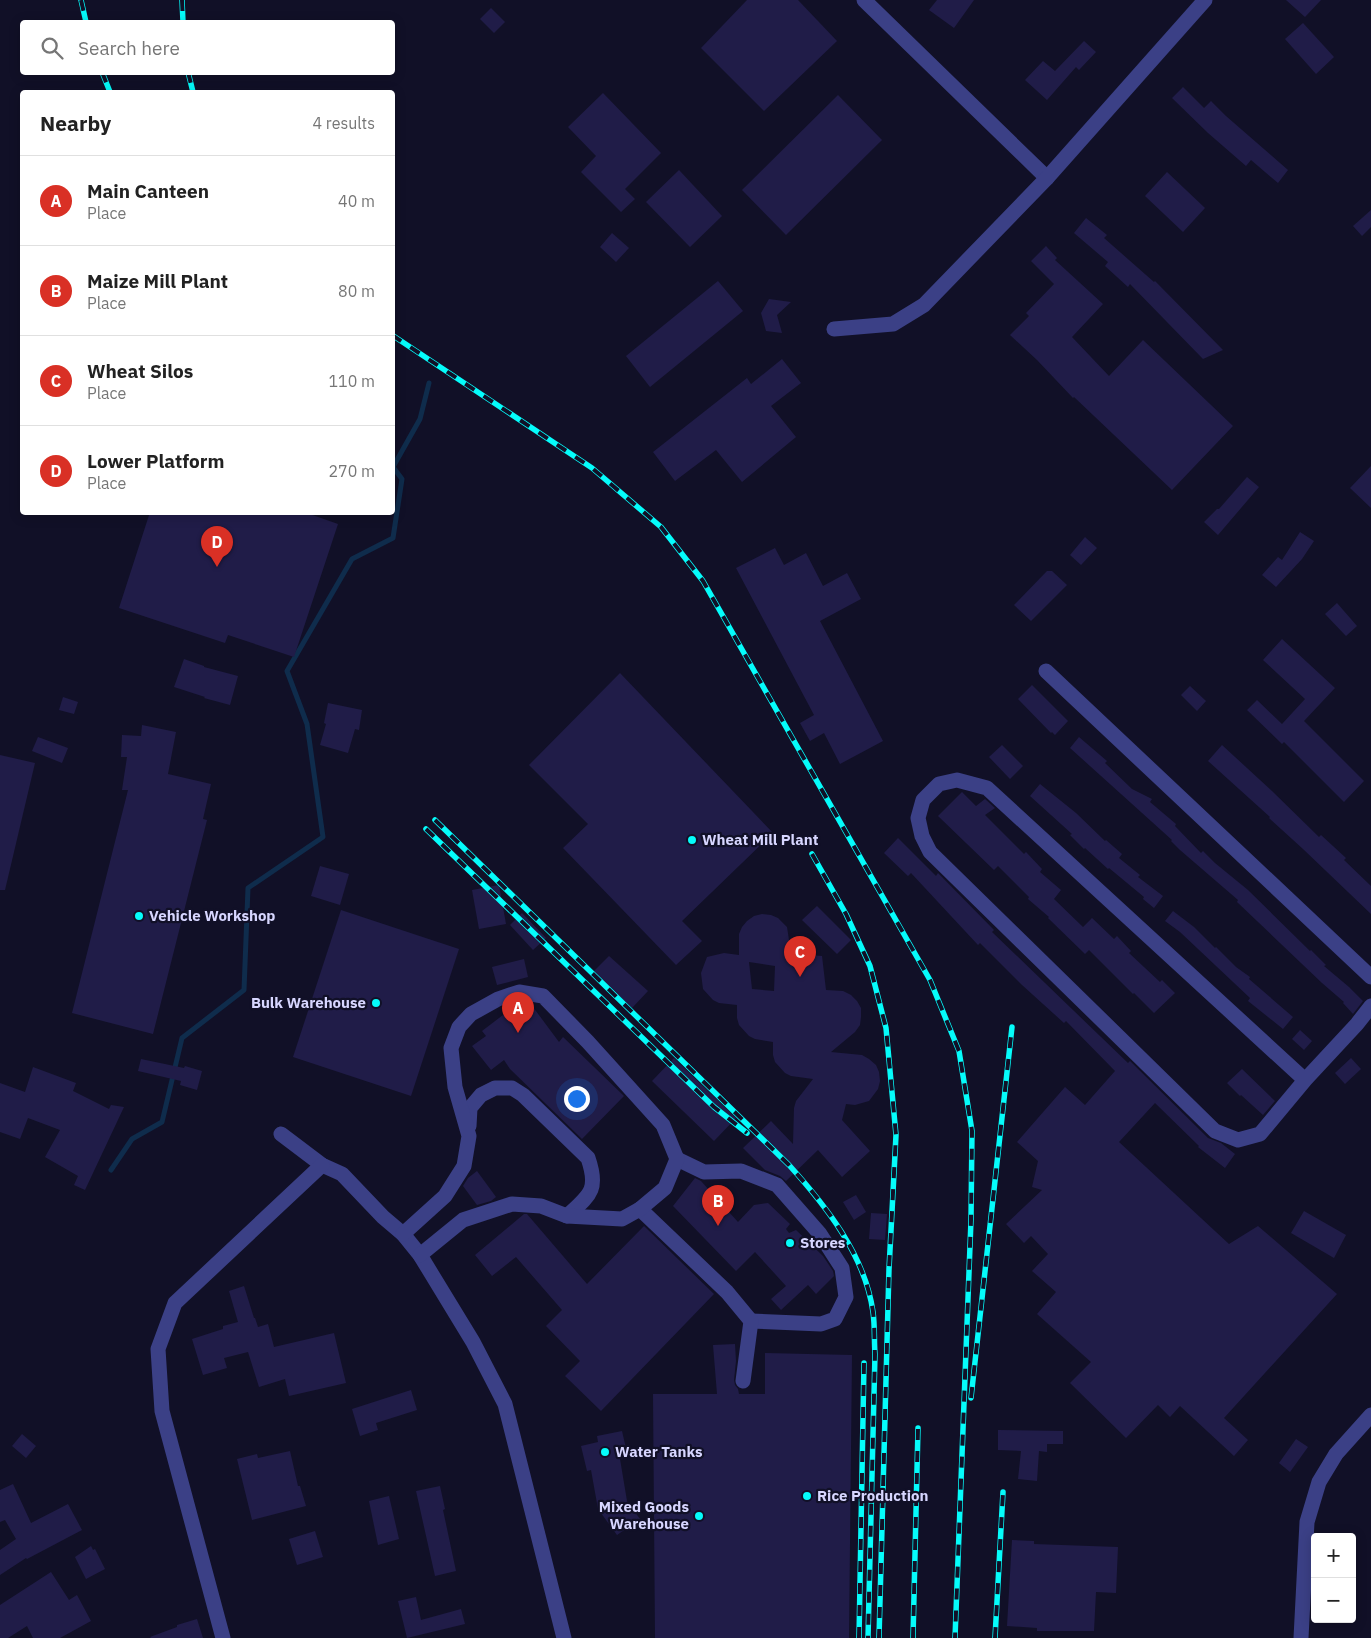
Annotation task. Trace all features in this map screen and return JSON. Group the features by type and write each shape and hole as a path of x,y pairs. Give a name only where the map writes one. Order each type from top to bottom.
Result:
{"street":[{"path":"864,0 1047,178"},
{"path":"834,329 893,324 924,305 1047,178 1205,0"},
{"path":"1046,671 1371,977"},
{"path":"1305,1080 987,788 957,780 939,784 923,800 918,818 922,836 930,852 1215,1131 1238,1140 1260,1134 1371,1006"},
{"path":"420,1254 463,1220 512,1204 541,1206 567,1216 622,1219 640,1209 665,1188 676,1159 663,1125 588,1042 543,996 519,992 498,999 471,1014 459,1027 451,1048 455,1088 469,1136"},
{"path":"403,1234 444,1196 464,1166 469,1136 470,1108 481,1095 494,1088 512,1088 523,1095 588,1158 593,1170 593,1185 590,1194 567,1216"},
{"path":"281,1134 322,1165 342,1174 383,1217 403,1234 420,1254 473,1342 505,1404 564,1638"},
{"path":"676,1159 704,1172 741,1171 777,1185 820,1234 842,1268 846,1297 835,1319 821,1324 751,1321"},
{"path":"223,1638 162,1411 158,1349 175,1303 322,1165"},
{"path":"640,1209 727,1292 751,1321 743,1381"},
{"path":"1300,1638 1307,1522 1319,1482 1336,1454 1371,1415"}],"building":[{"path":"747,0 798,0 837,41 764,111 701,48"},
{"path":"937,0 974,0 954,28 929,10"},
{"path":"1286,0 1321,0 1305,17"},
{"path":"491,8 505,22 494,33 480,19"},
{"path":"1303,23 1334,57 1316,74 1285,39"},
{"path":"1084,41 1096,52 1079,70 1076,67 1047,100 1025,80 1043,61 1055,71"},
{"path":"1183,87 1204,108 1211,101 1288,170 1278,183 1251,160 1246,166 1172,98"},
{"path":"603,93 661,153 625,189 635,199 621,212 581,172 596,156 568,127"},
{"path":"838,95 882,140 786,235 742,190"},
{"path":"679,170 722,216 690,247 646,202"},
{"path":"1167,172 1205,208 1183,232 1145,196"},
{"path":"1371,210 1371,227 1362,236 1353,226"},
{"path":"1086,218 1107,235 1104,238 1155,281 1223,350 1203,359 1130,284 1128,287 1105,266 1108,262 1074,233"},
{"path":"612,233 629,248 616,262 600,247"},
{"path":"1046,246 1057,258 1055,260 1103,304 1072,337 1109,376 1143,340 1233,426 1172,490 1073,398 1010,335 1029,316 1026,313 1054,284 1031,261"},
{"path":"718,281 743,311 650,387 626,356"},
{"path":"769,299 791,302 777,315 782,333 766,331 761,313"},
{"path":"782,359 801,383 771,406 796,437 742,482 716,450 675,481 653,452 747,378 751,384"},
{"path":"1371,466 1371,508 1350,488"},
{"path":"1247,477 1259,487 1218,535 1204,522 1219,509"},
{"path":"149,515 312,515 338,524 294,657 228,635 225,643 119,608"},
{"path":"1300,532 1314,541 1302,559 1276,587 1262,575 1278,557 1282,560"},
{"path":"1085,537 1097,548 1081,565 1070,555"},
{"path":"775,548 784,565 806,553 823,586 847,573 861,599 820,621 883,741 840,764 824,733 810,741 800,723 814,715 736,568"},
{"path":"1047,571 1052,571 1067,585 1031,621 1014,605"},
{"path":"1337,603 1357,626 1346,636 1325,614"},
{"path":"1282,639 1335,688 1304,721 1364,781 1344,802 1284,742 1282,744 1247,710 1257,700 1282,724 1305,699 1263,660"},
{"path":"184,659 204,667 238,676 230,705 174,687"},
{"path":"620,673 773,833 682,921 702,941 676,965 563,848 588,824 529,765"},
{"path":"1032,685 1068,721 1055,735 1018,699"},
{"path":"1190,686 1206,701 1197,711 1181,695"},
{"path":"63,697 78,702 74,714 59,710"},
{"path":"328,703 362,710 359,730 355,729 348,753 320,745 326,724 324,723"},
{"name":"Vehicle Workshop","path":"142,725 176,732 168,774 211,784 203,819 207,820 153,1034 72,1013 128,790 122,790 127,757 121,757 122,735 141,736"},
{"path":"38,737 68,748 62,763 32,751"},
{"path":"1079,737 1107,761 1105,763 1132,789 1152,799 1150,802 1176,824 1175,826 1201,853 1203,851 1248,890 1326,965 1324,966 1363,1001 1353,1014 1344,1002 1237,902 1238,900 1180,850 1172,840 1070,748"},
{"path":"1002,745 1023,766 1010,779 989,757"},
{"path":"1222,745 1319,837 1321,835 1346,858 1344,860 1371,886 1371,914 1270,817 1208,761"},
{"path":"0,755 35,763 5,890 0,890"},
{"path":"1040,784 1122,854 1119,858 1140,875 1138,877 1163,896 1154,908 1143,899 1144,897 1084,849 1070,835 1072,834 1030,796"},
{"path":"962,792 976,806 985,799 995,808 985,815 1024,854 1026,852 1042,869 1040,872 1061,890 1054,899 1083,927 1092,918 1114,939 1117,936 1131,951 1129,953 1160,982 1162,980 1175,993 1154,1013 1089,950 1085,954 1049,917 1028,899 1029,897 998,866 994,870 938,816"},
{"path":"898,838 936,876 938,873 994,930 992,932 1128,1063 1130,1061 1208,1138 1221,1143 1235,1154 1225,1168 1198,1147 1155,1103 1119,1142 1229,1244 1258,1226 1337,1294 1224,1418 1248,1440 1234,1456 1180,1406 1170,1417 1158,1405 1126,1438 1070,1383 1091,1362 1037,1314 1056,1292 1032,1271 1048,1254 1031,1236 1024,1243 1006,1224 1042,1190 1032,1187 1038,1161 1017,1142 1065,1087 1085,1105 1115,1071 1066,1021 1064,1023 1022,985 980,943 978,945 911,873 908,876 884,853"},
{"path":"320,866 349,874 340,905 311,896"},
{"path":"499,885 506,924 479,929 472,890"},
{"path":"817,906 851,940 837,954 802,920"},
{"name":"Bulk Warehouse","path":"341,910 459,949 411,1096 293,1057"},
{"path":"1173,911 1194,927 1293,1017 1283,1029 1248,1001 1250,998 1180,932 1165,921"},
{"path":"522,913 546,938 533,950 510,925"},
{"path":"762,914 778,918 787,927 789,940 787,953 822,956 826,990 843,991 851,995 861,1008 860,1025 855,1032 831,1052 862,1055 869,1059 876,1065 880,1081 878,1089 869,1101 855,1105 846,1104 842,1120 870,1151 842,1177 818,1150 786,1181 780,1176 765,1170 743,1148 771,1121 793,1144 794,1108 796,1101 813,1079 791,1076 785,1073 775,1062 773,1042 749,1036 739,1025 737,1005 719,1003 713,1000 703,989 701,973 707,957 724,953 739,955 739,934 747,921 754,916","holes":["749,962 775,966 774,991 752,989"]},
{"path":"609,956 648,991 632,1008 593,972"},
{"path":"524,959 528,977 497,985 492,967"},
{"path":"520,1002 530,1003 559,1042 563,1037 624,1096 582,1139 510,1069 504,1060 491,1070 472,1046 486,1036 482,1031"},
{"path":"1300,1030 1312,1041 1304,1050 1292,1039"},
{"path":"674,1058 736,1118 714,1141 652,1081"},
{"path":"1351,1058 1361,1069 1345,1084 1335,1073"},
{"path":"141,1059 184,1068 185,1066 202,1071 197,1090 180,1085 181,1081 138,1071"},
{"path":"33,1067 76,1083 73,1091 109,1109 111,1105 124,1107 85,1190 74,1185 78,1176 45,1157 60,1130 28,1118 20,1139 0,1132 0,1083 25,1092"},
{"path":"1242,1069 1275,1101 1263,1115 1227,1083"},
{"path":"477,1171 496,1197 491,1201 477,1205 463,1186 468,1178"},
{"path":"695,1178 701,1181 738,1222 754,1205 768,1203 790,1224 786,1229 789,1233 796,1230 823,1256 833,1271 834,1276 816,1294 808,1285 781,1310 771,1299 786,1286 755,1252 736,1271 673,1206"},
{"path":"856,1195 866,1212 854,1220 843,1202"},
{"path":"1304,1211 1346,1235 1334,1258 1291,1233"},
{"path":"871,1213 887,1214 885,1240 869,1239"},
{"path":"524,1214 527,1214 587,1284 644,1226 714,1294 601,1411 565,1376 580,1361 546,1326 562,1310 516,1257 492,1276 475,1255"},
{"path":"244,1286 258,1327 268,1324 274,1347 334,1333 346,1383 289,1396 285,1379 259,1387 248,1352 224,1358 227,1368 203,1375 192,1339 238,1322 229,1291"},
{"path":"735,1344 734,1380 739,1394 765,1394 765,1353 852,1355 849,1638 655,1638 653,1394 717,1394 713,1345"},
{"path":"411,1390 417,1410 376,1423 378,1430 360,1436 352,1409"},
{"path":"998,1430 1063,1431 1063,1444 1047,1444 1047,1452 1039,1451 1037,1481 1018,1479 1021,1451 998,1450"},
{"path":"622,1431 628,1457 620,1459 627,1501 640,1519 617,1535 598,1509 591,1470 587,1471 581,1446 598,1442 597,1436"},
{"path":"22,1434 36,1446 26,1458 12,1446"},
{"path":"1296,1439 1308,1447 1290,1472 1279,1463"},
{"path":"290,1451 298,1486 300,1486 306,1506 252,1520 237,1459 257,1454 258,1458"},
{"path":"13,1484 31,1523 68,1504 82,1530 26,1558 0,1575 0,1550 16,1539 5,1520 0,1522 0,1490"},
{"path":"440,1486 456,1571 435,1576 416,1491"},
{"path":"389,1496 399,1539 378,1545 369,1501"},
{"path":"315,1531 323,1557 297,1565 289,1539"},
{"path":"1012,1540 1034,1541 1034,1544 1118,1547 1116,1593 1096,1592 1094,1631 1037,1631 1037,1628 1007,1626"},
{"path":"91,1546 93,1550 95,1549 105,1569 86,1579 75,1557"},
{"path":"51,1572 69,1600 77,1595 91,1621 60,1638 33,1638 27,1626 8,1638 0,1638 0,1605"},
{"path":"416,1597 421,1620 461,1609 465,1624 407,1638 398,1601"},
{"path":"197,1619 203,1638 150,1637 177,1627 177,1625"}],"waterway":[{"path":"395,463 420,419 429,383"},
{"path":"111,1170 132,1139 162,1122 182,1038 244,990 248,888 323,837 307,724 287,671 352,559 393,538 402,479 395,470"}],"railway":[{"path":"81,0 86,20"},
{"path":"182,0 183,20"},
{"path":"103,75 109,90"},
{"path":"189,75 192,90"},
{"path":"395,337 592,468 661,527 703,581 930,980 959,1051 972,1131 971,1220 955,1638"},
{"path":"435,820 789,1165 830,1214 853,1251 869,1291 874,1328 875,1354 868,1638"},
{"path":"426,829 714,1107 747,1133"},
{"path":"812,854 846,914 870,966 886,1028 896,1135 889,1269 879,1638"},
{"path":"971,1398 1012,1027"},
{"path":"859,1638 864,1363"},
{"path":"913,1638 918,1428"},
{"path":"995,1638 1003,1492"}],"place":[{"name":"Lower Platform","path":"217,567"},
{"name":"Wheat Mill Plant","path":"692,840"},
{"name":"Vehicle Workshop","path":"139,916"},
{"name":"Wheat Silos","path":"800,977"},
{"name":"Bulk Warehouse","path":"376,1003"},
{"name":"Main Canteen","path":"518,1033"},
{"name":"Maize Mill Plant","path":"718,1226"},
{"name":"Stores","path":"790,1243"},
{"name":"Water Tanks","path":"605,1452"},
{"name":"Rice Production","path":"807,1496"},
{"name":"Mixed Goods Warehouse","path":"699,1516"}]}
